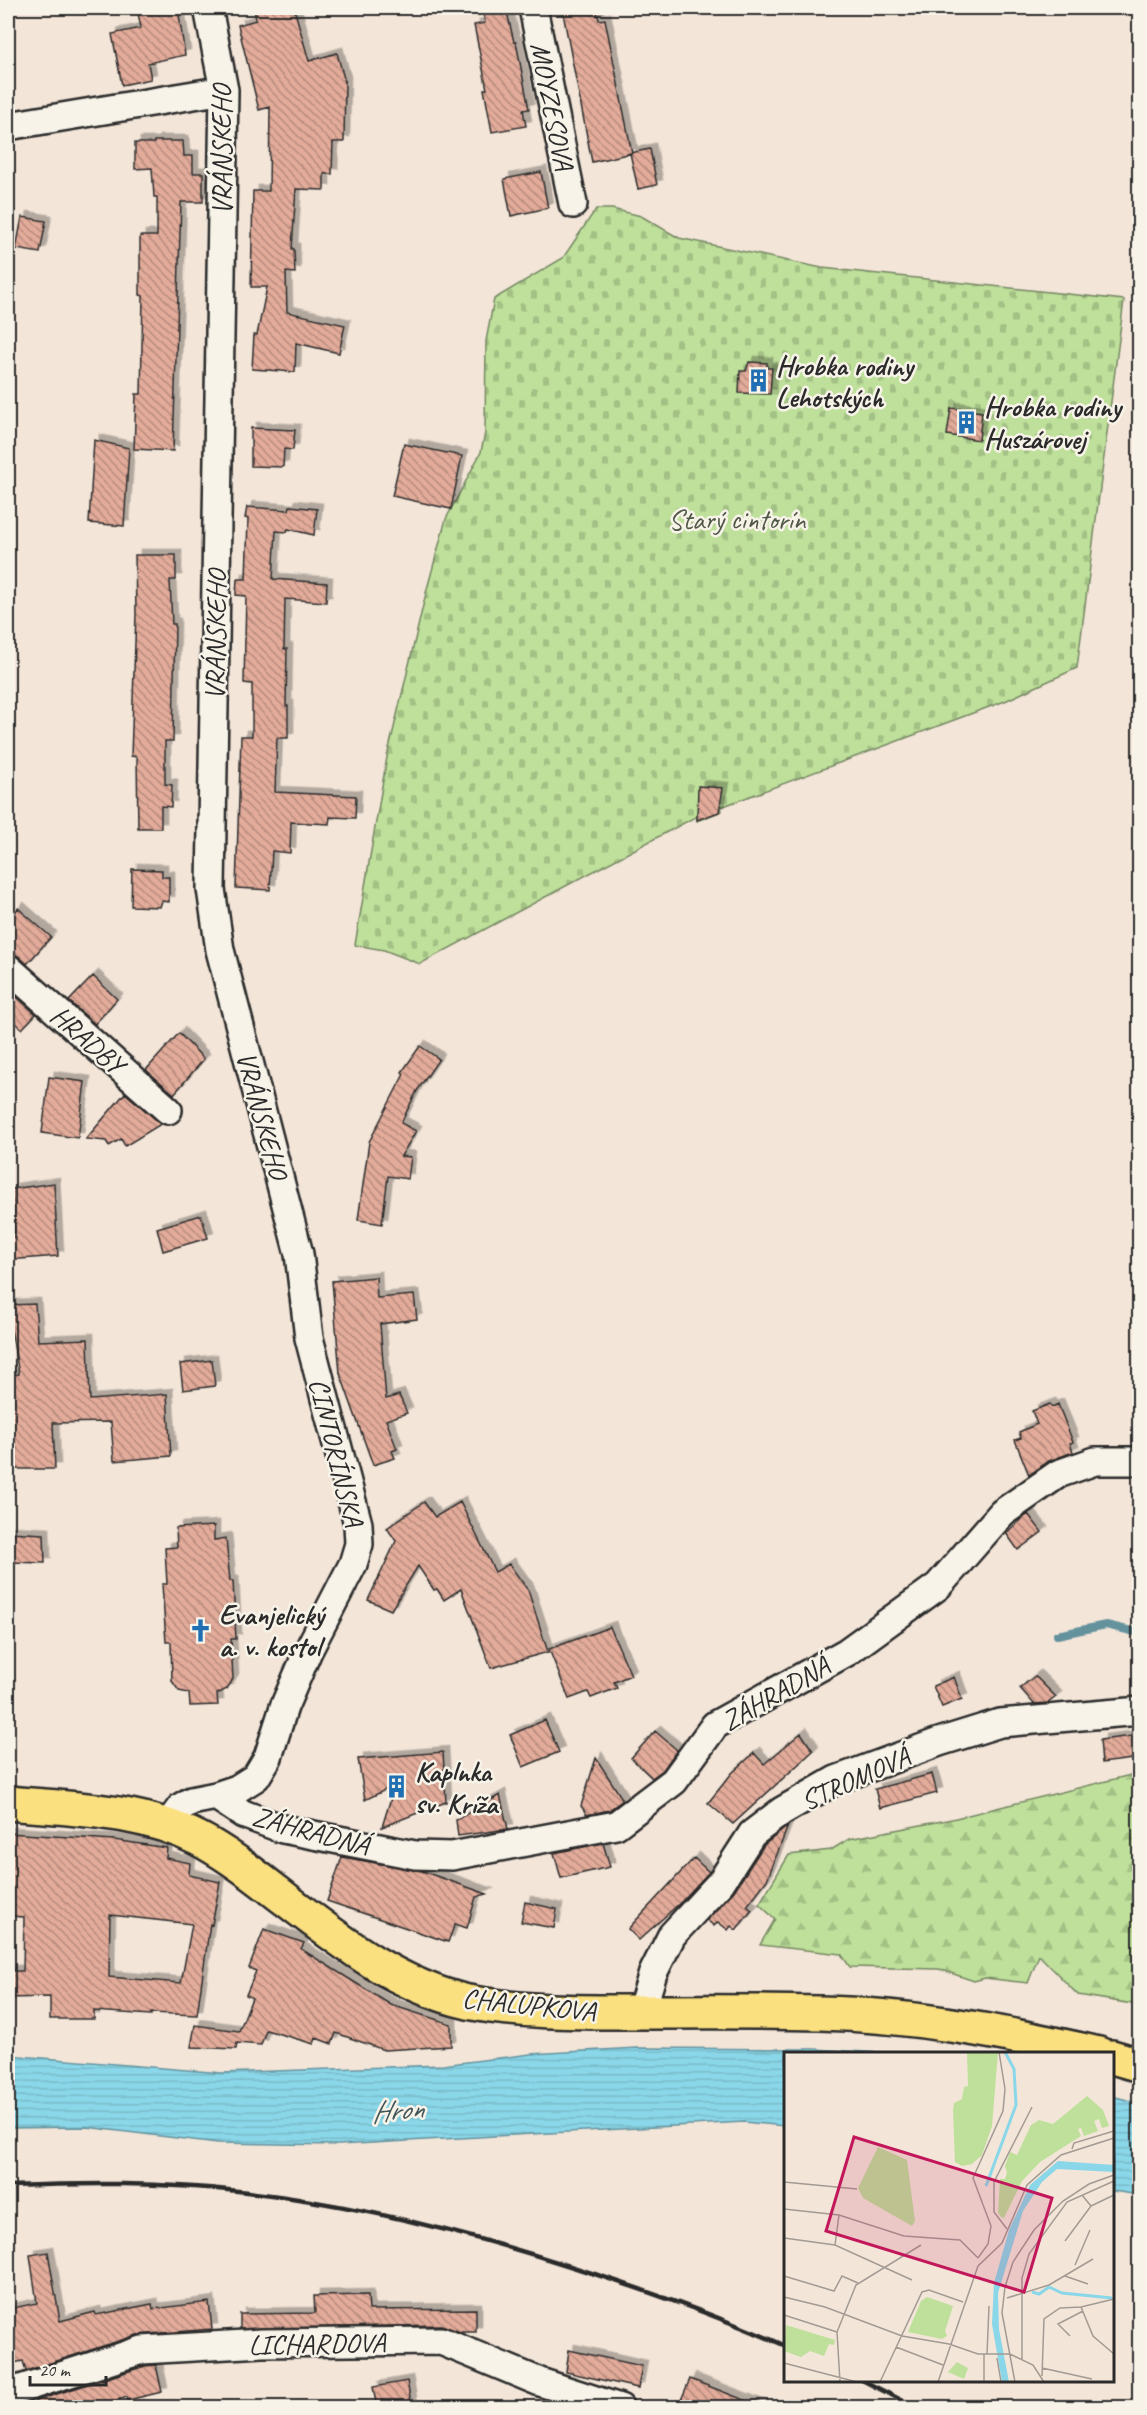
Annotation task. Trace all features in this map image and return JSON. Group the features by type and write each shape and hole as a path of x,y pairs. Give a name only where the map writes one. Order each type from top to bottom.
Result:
{"main road":[{"name":"CHALUPKOVA","path":"8,1803 127,1815 168,1825 224,1853 342,1943 402,1980 469,2002 540,2010 822,2013 903,2018 1026,2037 1090,2052"},
{"path":"1114,2057 1140,2065"}],"street":[{"name":"VRÁNSKEHO","path":"208,8 224,90 211,889 220,950 299,1254"},
{"name":"MOYZESOVA","path":"533,8 573,204"},
{"path":"8,126 224,90"},
{"name":"HRADBY","path":"8,968 168,1110"},
{"name":"CINTORÍNSKA","path":"168,1825 181,1807 191,1801 237,1789 256,1777 268,1757 284,1707 308,1651 353,1564 359,1544 358,1524 309,1338 299,1254"},
{"name":"ZÁHRADNÁ","path":"216,1796 243,1814 283,1829 323,1839 415,1855 452,1856 616,1825 674,1780 715,1725 848,1652 938,1586 1002,1513 1058,1474 1095,1461 1140,1461"},
{"name":"STROMOVÁ","path":"641,2012 653,1973 672,1935 721,1882 752,1834 782,1811 836,1780 939,1742 1000,1723 1140,1711"},
{"name":"LICHARDOVA","path":"8,2393 142,2350 262,2343 441,2341 540,2382 620,2408"},
{"path":"8,2403 11,2408"}],"green space":[{"name":"Starý cintorín","path":"596,209 612,209 641,216 679,238 822,268 1124,300 1077,668 1005,701 721,807 722,811 697,821 697,816 420,964 384,950 355,945 387,757 446,519 481,452 485,433 486,341 494,299 563,258"},
{"path":"1139,1773 1139,2005 1078,1995 1039,1955 1028,1983 985,1978 974,1981 939,1969 850,1967 841,1954 760,1945 775,1919 759,1904 789,1855 831,1850 849,1839 952,1819"}],"water":[{"name":"Hron","path":"637,2048 814,2049 866,2052 784,2052 784,2126 744,2122 338,2145 218,2143 86,2127 8,2128 8,2055 222,2073 443,2065 531,2054"},
{"path":"1114,2097 1139,2103 1139,2195 1114,2191"}],"building":[{"path":"137,8 178,8 185,55 148,63 151,79 122,85 112,34 141,28"},
{"path":"254,8 294,8 309,61 337,53 345,82 344,142 333,142 332,174 324,174 324,190 296,189 292,249 294,249 295,273 286,272 287,312 345,325 339,353 296,343 295,372 252,369 254,335 257,335 267,287 251,287 253,191 269,191 270,107 259,110 238,25 256,20"},
{"path":"482,8 506,8 514,42 516,42 529,109 523,110 526,126 492,132 484,89 487,89 474,25 485,23"},
{"path":"562,8 596,8 599,20 605,19 632,153 592,162"},
{"path":"154,141 183,141 184,156 193,156 193,173 203,173 203,202 181,202 173,451 134,449 136,394 141,394 143,296 140,295 140,236 157,236 157,197 154,197 152,168 135,169 135,143 154,143"},
{"path":"650,149 657,185 638,189 630,153"},
{"path":"541,172 548,208 511,216 504,179"},
{"path":"22,217 46,221 40,253 16,249"},
{"name":"Hrobka rodiny Lehotských","path":"749,362 767,363 767,368 772,368 770,394 739,393 740,371 746,371"},
{"name":"Hrobka rodiny Huszárovej","path":"951,408 982,412 979,440 947,435"},
{"path":"251,428 295,430 293,450 284,449 283,467 251,466"},
{"path":"94,440 129,448 124,526 89,523"},
{"path":"404,444 462,456 451,509 392,496"},
{"path":"290,506 317,509 314,535 288,529 287,532 276,531 273,579 327,583 326,602 285,599 284,649 287,649 288,738 277,738 275,792 356,796 355,818 330,817 329,824 291,822 290,853 272,851 270,890 236,888 241,736 252,736 252,684 244,683 246,596 236,595 237,579 246,579 248,519 245,518 247,507 289,510"},
{"path":"135,555 176,555 176,580 170,580 172,624 175,624 173,741 165,741 165,784 172,785 171,807 161,806 161,828 138,828 137,757 131,756 136,614"},
{"path":"698,786 723,788 719,812 697,820"},
{"path":"132,869 162,870 162,877 169,877 169,902 162,901 160,907 131,906"},
{"path":"18,908 51,937 27,964 18,956 8,953 8,922"},
{"path":"93,976 117,999 95,1024 69,1001"},
{"path":"8,989 36,1014 22,1029 8,1015"},
{"path":"179,1033 204,1059 174,1094 146,1070"},
{"path":"420,1046 439,1059 417,1091 401,1123 416,1131 401,1156 411,1157 408,1179 388,1176 382,1224 358,1220 369,1142 404,1074 402,1072"},
{"path":"49,1077 85,1082 78,1138 42,1133"},
{"path":"125,1093 161,1124 125,1146 121,1139 109,1146 106,1141 86,1139"},
{"path":"54,1183 58,1256 8,1260 8,1238 14,1237 12,1189"},
{"path":"201,1215 208,1238 163,1251 157,1228"},
{"path":"376,1277 377,1298 414,1295 417,1319 380,1324 386,1399 399,1395 407,1413 386,1420 397,1449 392,1451 395,1458 373,1465 340,1373 332,1281"},
{"path":"35,1304 38,1341 88,1339 90,1400 167,1394 171,1456 114,1461 111,1422 53,1423 55,1469 8,1469 8,1375 19,1374 11,1329 8,1329 8,1305"},
{"path":"212,1360 215,1386 183,1390 180,1364"},
{"path":"1050,1404 1052,1407 1058,1404 1073,1442 1070,1443 1073,1452 1049,1461 1029,1475 1015,1440 1021,1438 1019,1432 1037,1424 1032,1411"},
{"path":"424,1502 435,1517 460,1502 495,1572 509,1564 528,1590 548,1652 491,1668 461,1589 444,1600 437,1589 434,1590 418,1566 391,1610 368,1600 396,1541 387,1528"},
{"path":"1028,1514 1042,1532 1018,1550 1006,1533"},
{"name":"Evanjelický a. v. kostol","path":"214,1526 214,1540 226,1538 230,1581 233,1581 236,1639 231,1639 233,1679 227,1689 217,1694 218,1705 190,1706 189,1693 179,1691 172,1681 171,1642 166,1642 162,1584 167,1584 165,1548 177,1547 176,1528"},
{"path":"8,1532 44,1534 45,1563 8,1562"},
{"path":"610,1627 631,1675 614,1682 617,1688 591,1698 588,1692 569,1699 549,1649"},
{"path":"1035,1676 1056,1697 1048,1703 1034,1704 1020,1688"},
{"path":"954,1677 962,1699 942,1707 933,1686"},
{"path":"545,1720 559,1752 523,1767 510,1735"},
{"path":"655,1731 677,1750 663,1770 652,1778 631,1758"},
{"path":"801,1733 813,1751 733,1824 708,1803 732,1773 754,1753 764,1764"},
{"path":"1140,1735 1140,1758 1102,1763 1100,1740"},
{"name":"Kaplnka sv. Kríža","path":"443,1752 446,1802 382,1827 395,1785 365,1800 358,1759"},
{"path":"596,1758 623,1800 609,1810 587,1815 581,1806"},
{"path":"932,1774 937,1793 880,1808 875,1789"},
{"path":"500,1795 508,1829 458,1836 456,1820"},
{"path":"788,1826 767,1880 747,1906 752,1910 736,1930 731,1926 728,1930 718,1922 714,1926 707,1920 734,1891 764,1845"},
{"path":"8,1833 114,1840 167,1848 166,1858 190,1863 189,1875 220,1882 212,1925 210,1924 197,2015 94,2011 94,2019 50,2019 50,1997 8,1998 8,1971 23,1971 24,1917 8,1916","holes":["110,1915 192,1924 181,1983 109,1977"]},
{"path":"603,1843 610,1867 561,1878 554,1853"},
{"path":"342,1857 422,1871 487,1894 476,1897 467,1928 455,1924 448,1942 327,1901"},
{"path":"694,1858 709,1872 682,1901 639,1940 628,1929"},
{"path":"525,1902 557,1909 554,1928 521,1922"},
{"path":"264,1929 304,1943 301,1949 391,2005 451,2024 451,2046 384,2050 336,2033 332,2044 316,2038 314,2044 266,2030 261,2045 237,2043 236,2049 191,2047 195,2025 239,2031 252,1998 246,1995 256,1971 249,1968"},
{"path":"48,2252 60,2321 95,2312 96,2315 152,2304 153,2309 209,2302 212,2329 137,2335 26,2371 23,2361 8,2364 8,2309 37,2303 30,2255"},
{"path":"368,2295 369,2310 476,2309 476,2332 460,2332 441,2325 240,2329 240,2314 315,2313 314,2296"},
{"path":"569,2350 642,2366 638,2388 566,2372"},
{"path":"156,2365 162,2392 128,2400 127,2397 90,2408 37,2408 35,2401 145,2366"},
{"path":"690,2379 760,2406 760,2408 701,2408 681,2400"},
{"path":"407,2381 412,2408 377,2408 373,2387"}],"waterway":[{"path":"1057,1635 1106,1625 1140,1633"}],"railway":[{"path":"8,2186 94,2184 180,2186 281,2196 365,2211 491,2242 573,2267 680,2304 784,2345"},
{"path":"866,2382 917,2408"}],"place":[{"name":"Hrobka rodiny Lehotských","path":"758,381"},
{"name":"Hrobka rodiny Huszárovej","path":"966,422"},
{"name":"Evanjelický a. v. kostol","path":"201,1630"},
{"name":"Kaplnka sv. Kríža","path":"397,1787"}]}
